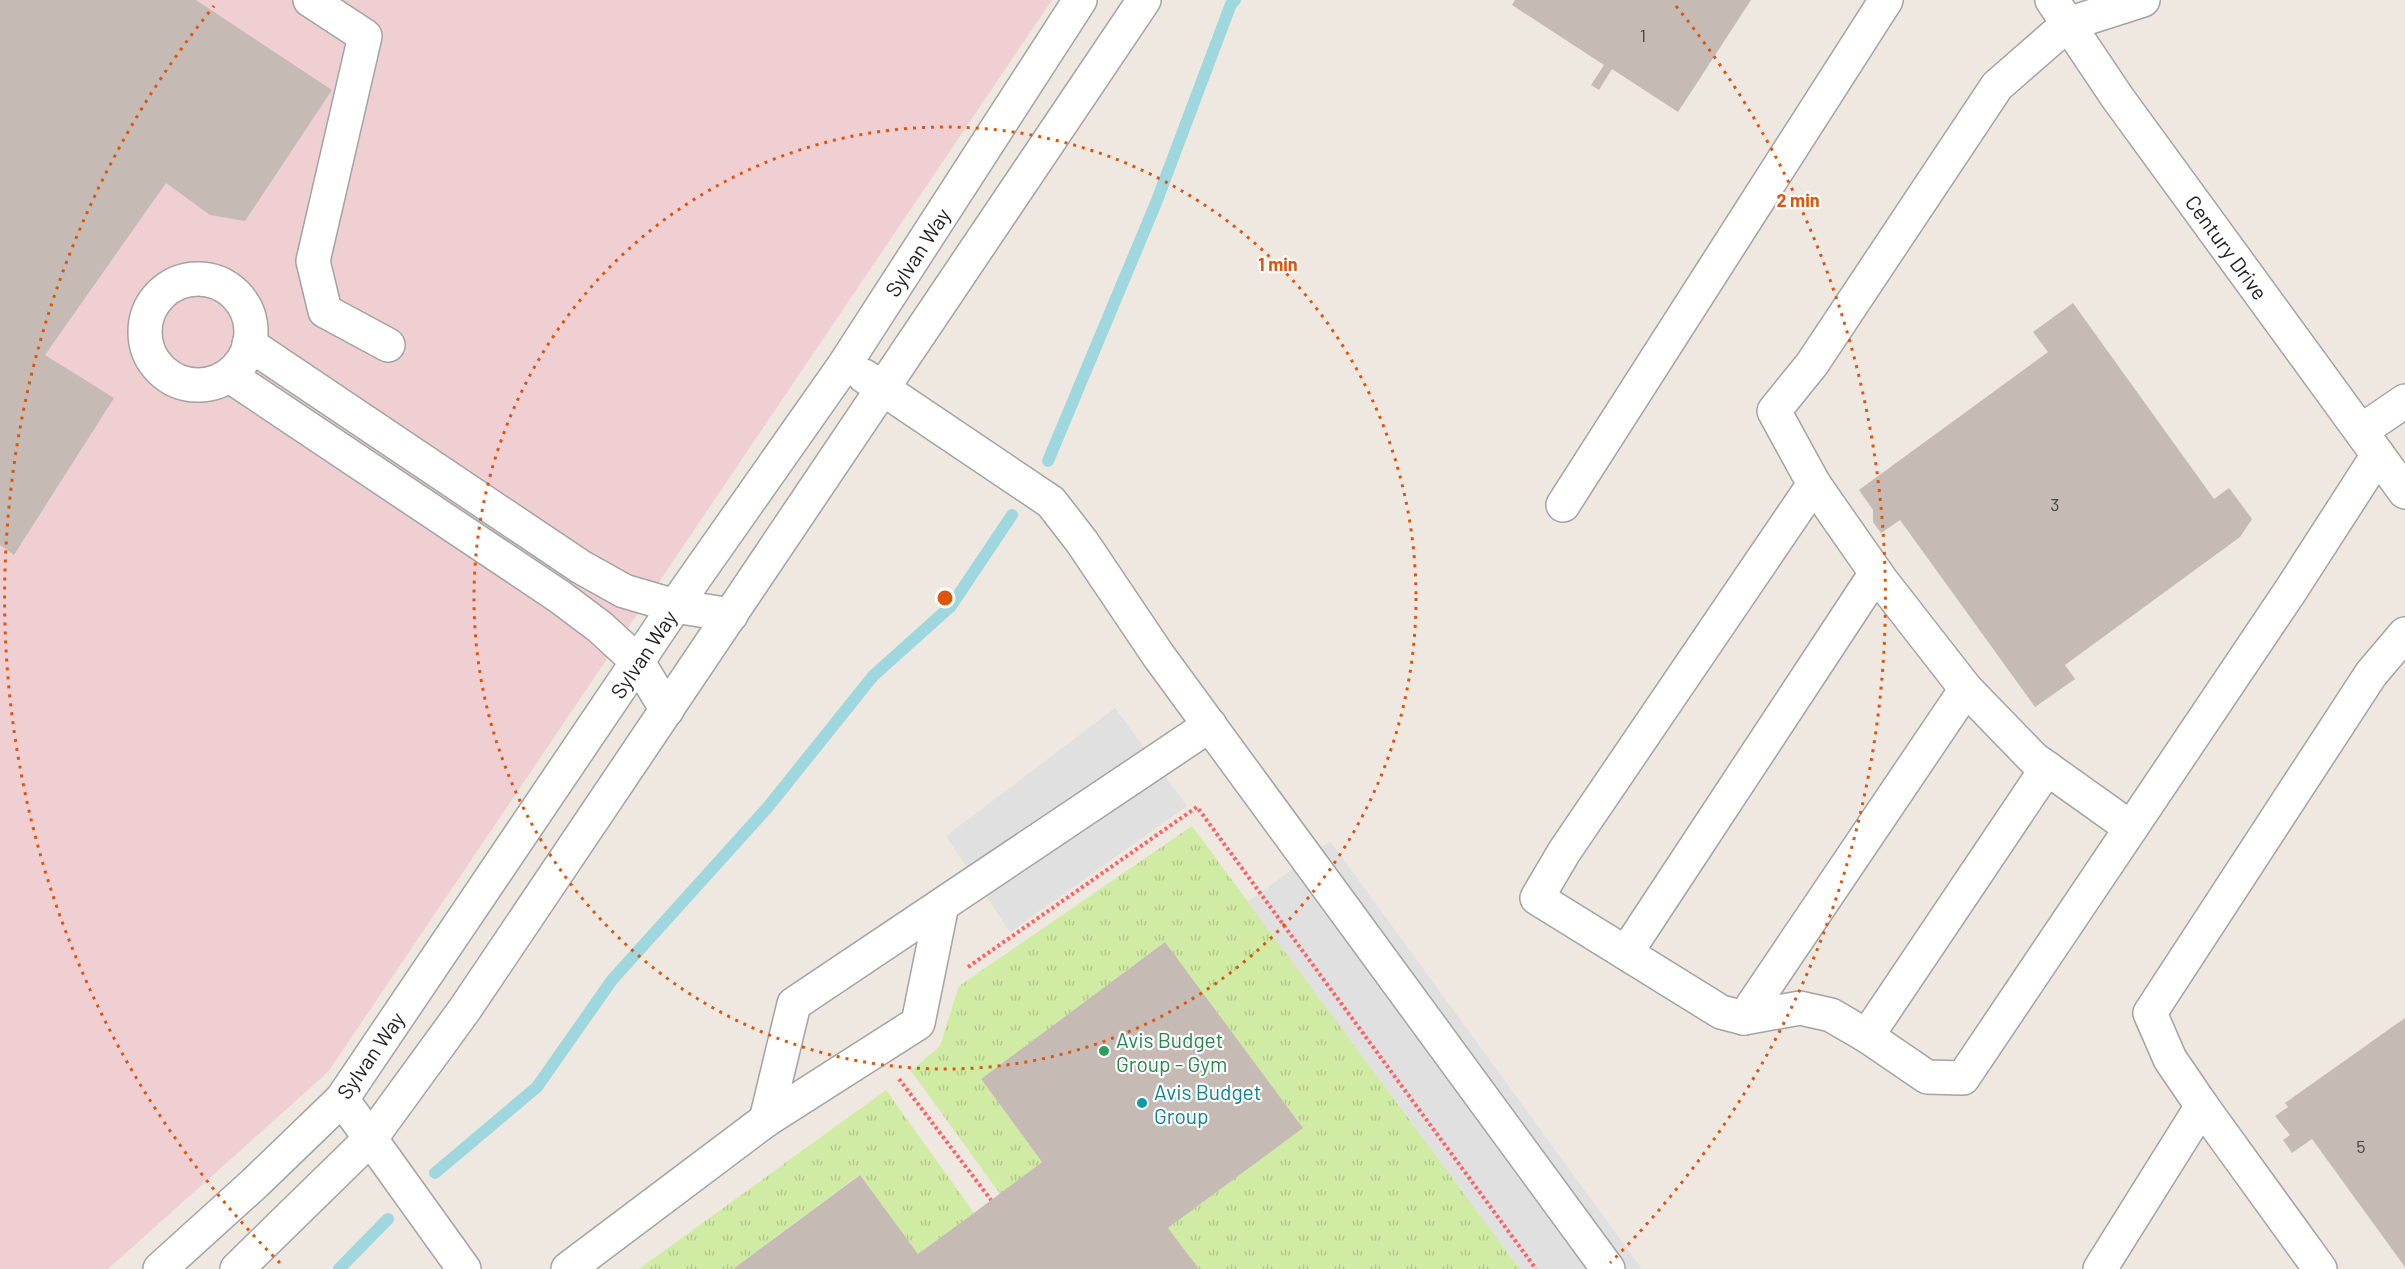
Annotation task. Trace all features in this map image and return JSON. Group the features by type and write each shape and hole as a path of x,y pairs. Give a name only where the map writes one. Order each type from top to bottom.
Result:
{"street":[{"path":"310,0 365,36 313,261 315,271 325,311 388,345"},
{"name":"Sylvan Way","path":"160,1269 255,1183 342,1099 675,606 845,364 1080,0"},
{"path":"237,1269 371,1138 465,1009 1144,0"},
{"path":"1563,505 1886,0"},
{"path":"2131,828 2034,759 1966,689 1876,573 1814,484 1774,411 1812,364 1996,86 2060,12 2143,0"},
{"name":"Century Drive","path":"2060,12 2117,97 2405,492"},
{"path":"188,280 209,280 228,288 243,303 250,321 249,344 243,362 230,376 209,385 188,384 169,376 154,362 146,342 146,321 154,302 169,288 188,280"},
{"path":"249,344 581,567 624,591 675,606 730,615"},
{"path":"845,364 1051,501 1210,725 1608,1269"},
{"path":"230,376 560,597 600,627 638,662 667,710"},
{"path":"1814,484 1564,852 1537,898 1721,1012 1744,1018 1800,1008 1832,1016 1867,1036 1927,1077 1963,1078 2291,591 2369,443 2405,401"},
{"path":"1626,953 1876,573"},
{"path":"2320,1269 2170,1059 2150,1013 2371,674 2405,634"},
{"path":"1744,1018 1966,689"},
{"path":"766,1120 794,1004 1210,725"},
{"path":"1867,1036 2047,768"},
{"path":"568,1269 766,1120 918,1023 942,905"},
{"path":"342,1099 464,1269"},
{"path":"2100,1269 2202,1106"}],"path":[{"path":"962,971 1197,807 1536,1269"},
{"path":"894,1072 991,1200"}],"shaded area":[{"path":"0,0 1052,0 328,1072 108,1269 0,1269"},
{"path":"1115,708 1187,806 1010,932 946,836"},
{"path":"1330,841 1642,1269 1520,1269 1248,902"}],"green space":[{"path":"1192,826 1520,1269 1199,1269 1168,1228 1303,1128 1165,942 981,1079 1042,1162 1000,1194 911,1071 940,1046 959,986"},
{"path":"886,1090 974,1213 918,1254 859,1175 733,1269 639,1269"}],"building":[{"path":"0,0 196,0 332,90 245,221 210,215 166,183 45,355 114,398 14,555 0,545"},
{"path":"1515,0 1751,0 1678,112 1612,69 1599,90 1591,85 1604,65 1512,5"},
{"path":"2073,303 2214,499 2229,488 2252,519 2240,537 2065,665 2075,679 2035,707 1900,520 1881,533 1873,522 1873,510 1859,490 2048,352 2033,332"},
{"name":"Avis Budget Group","path":"1165,942 1303,1128 1168,1228 1199,1269 733,1269 860,1175 918,1254 1042,1162 981,1079"},
{"path":"2405,1018 2405,1267 2312,1139 2292,1153 2283,1140 2290,1135 2275,1116 2288,1107 2285,1103"}],"waterway":[{"path":"1048,461 1156,203 1231,4 1235,0"},
{"path":"435,1173 537,1087 612,980 768,807 873,676 951,606 1012,515"},
{"path":"339,1269 388,1219"}],"place":[{"name":"Avis Budget Group - Gym","path":"1104,1051"},
{"name":"Avis Budget Group","path":"1142,1103"}]}
